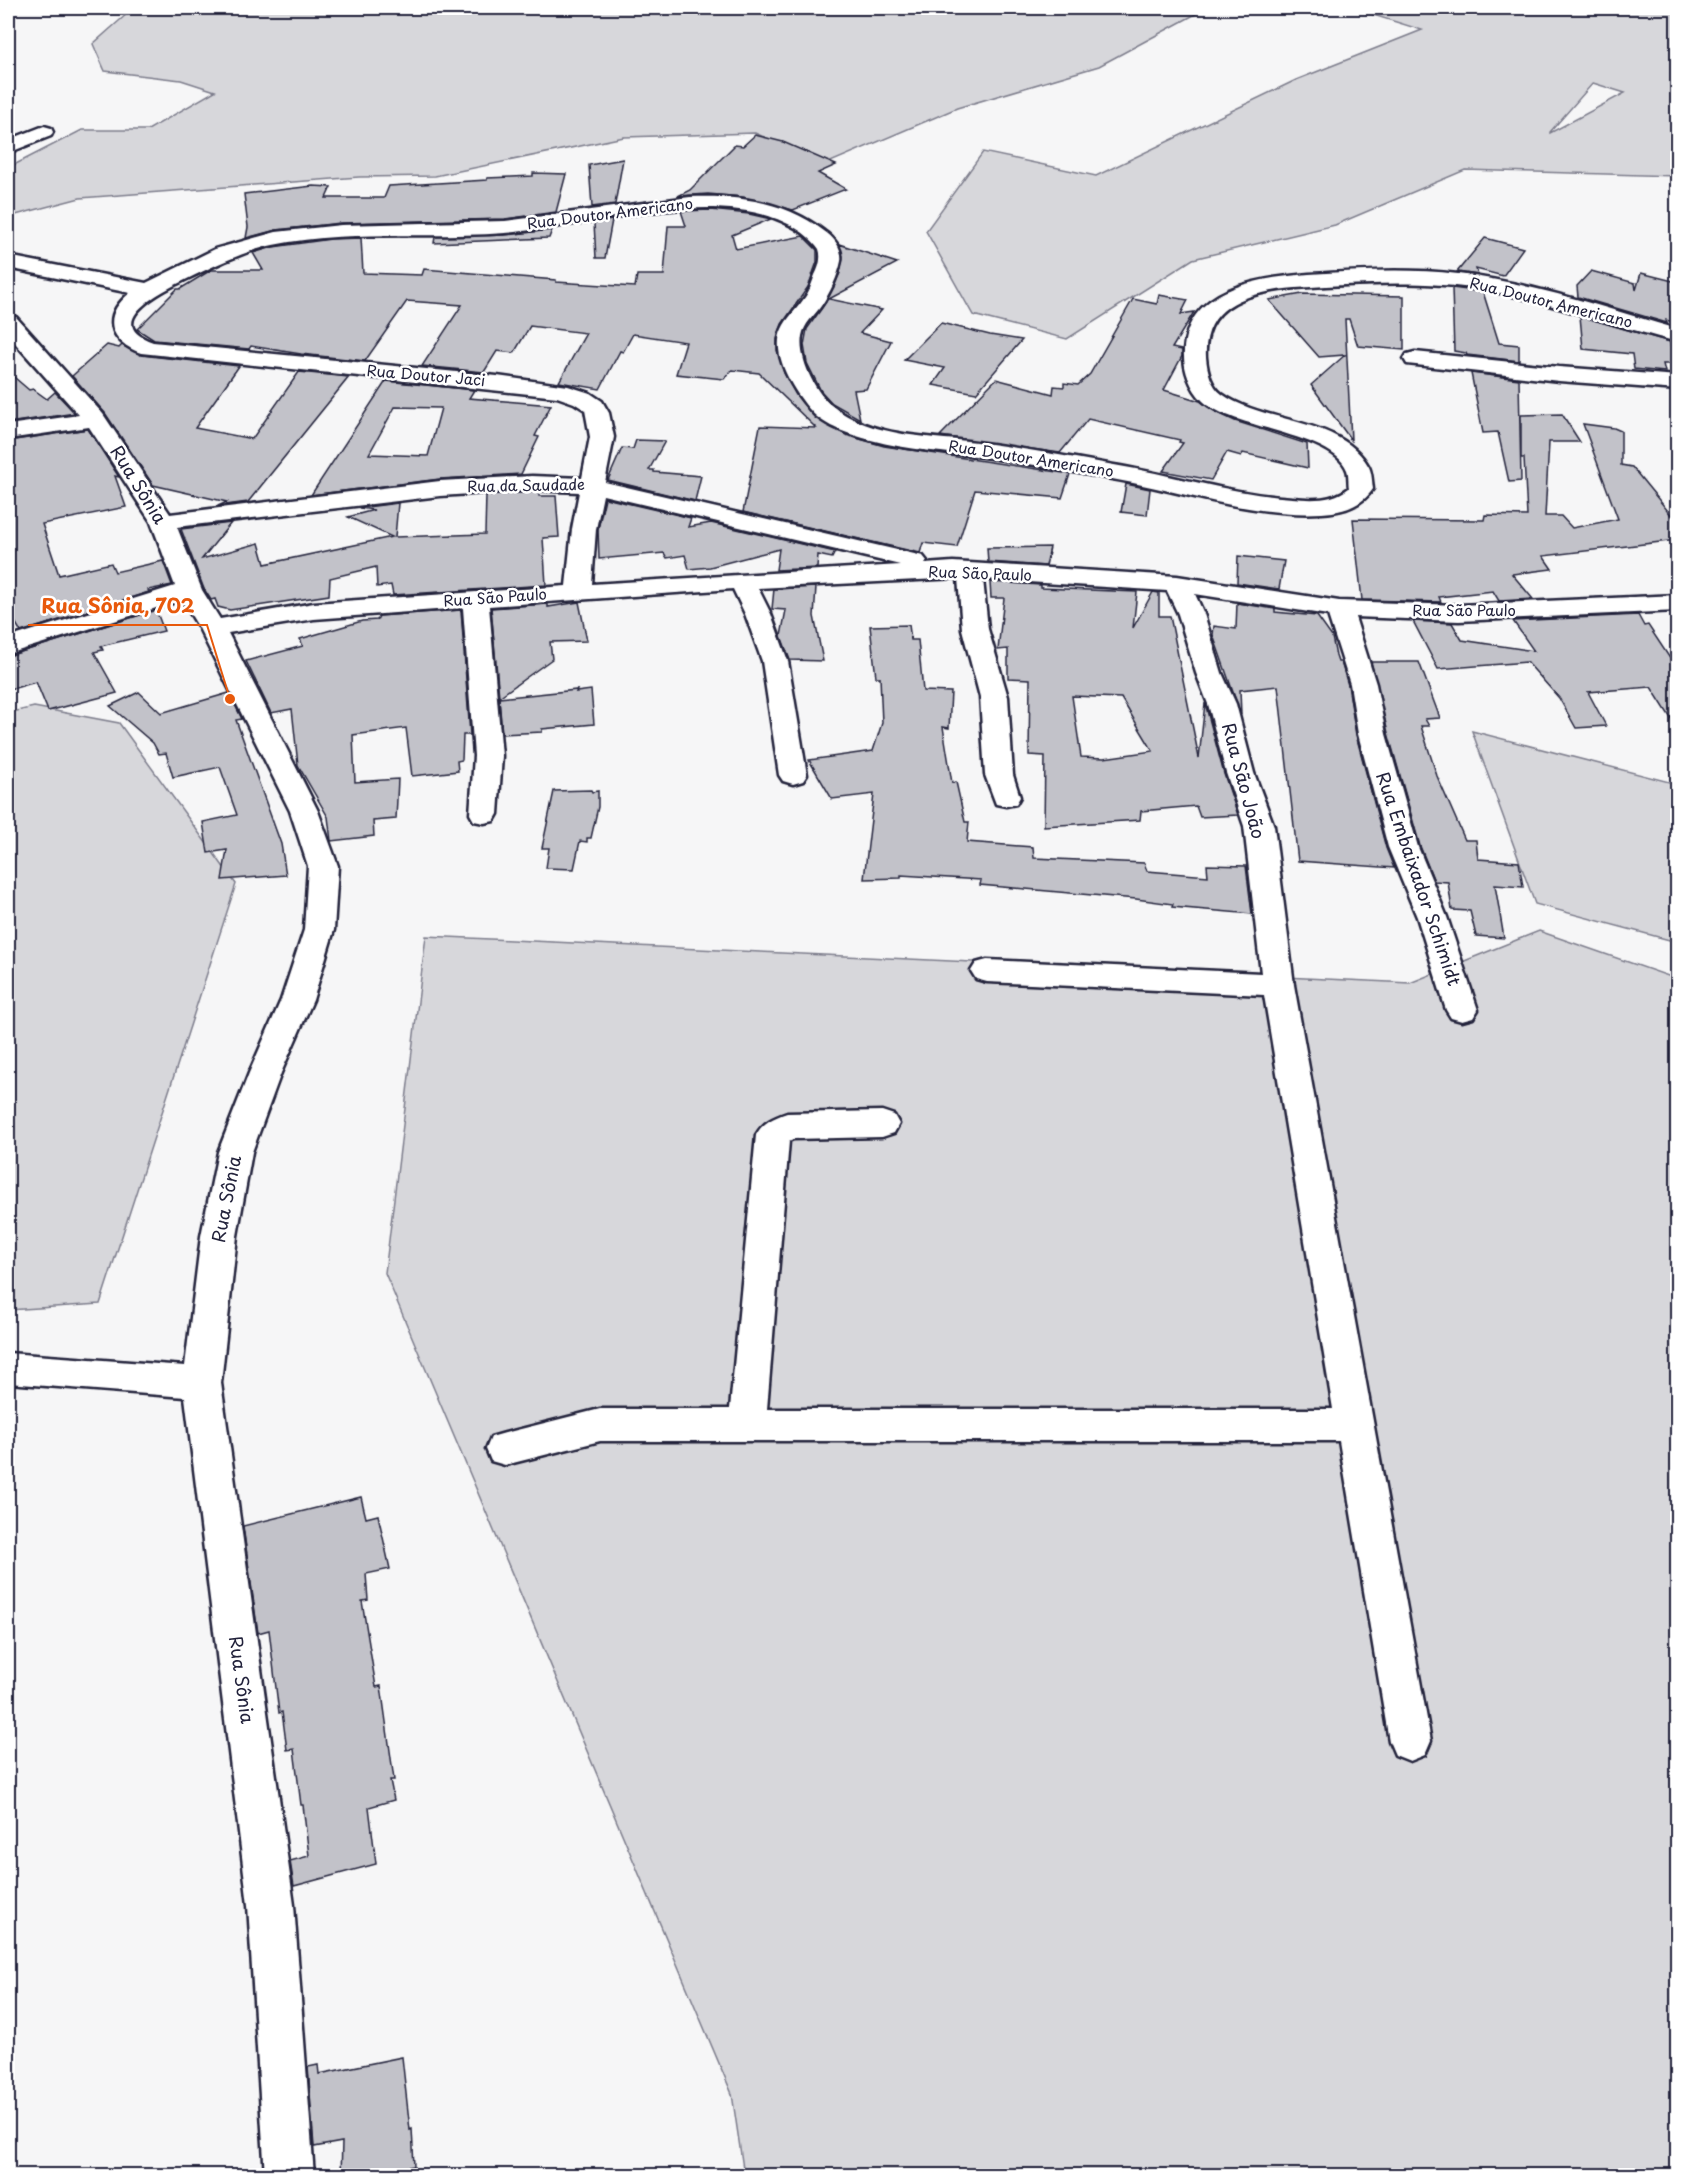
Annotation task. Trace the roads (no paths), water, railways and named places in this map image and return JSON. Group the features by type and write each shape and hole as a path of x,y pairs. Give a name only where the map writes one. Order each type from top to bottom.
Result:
{"street":[{"path":"8,147 44,132"},
{"name":"Rua Doutor Americano","path":"148,290 224,253 287,237 396,229 504,227 668,205 717,202 743,204 800,223 812,230 828,247 831,254 821,285 815,299 792,331 790,354 812,397 822,409 836,418 868,431 896,438 1117,472 1259,502 1322,506 1351,498 1361,489 1360,472 1348,453 1332,443 1232,408 1213,399 1204,389 1195,358 1196,336 1208,314 1224,300 1253,290 1305,281 1421,277 1492,286 1677,336"},
{"path":"8,262 148,290"},
{"name":"Rua Doutor Jaci","path":"148,290 126,308 122,316 122,326 130,339 149,348 560,391 582,398 594,406 600,421 602,437 584,529 578,592"},
{"name":"Rua Sônia","path":"8,322 95,419 163,522 189,590 212,628 304,811 323,866 319,930 297,1000 265,1073 235,1152 219,1236 202,1383 271,1905 290,2175"},
{"path":"1415,359 1677,383"},
{"path":"8,432 95,419"},
{"name":"Rua da Saudade","path":"163,522 234,511 466,487 561,483 593,486 962,571"},
{"path":"962,571 994,697 999,775 1006,797"},
{"name":"Rua São Paulo","path":"212,628 314,611 742,581 962,571 1177,584 1339,609 1459,613 1677,603"},
{"path":"742,581 758,614 775,661 793,775"},
{"name":"Rua São João","path":"1177,584 1191,614 1209,673 1222,704 1240,772 1259,826 1278,985 1410,1741"},
{"path":"8,646 189,590"},
{"path":"476,599 476,626 488,756 484,814"},
{"name":"Rua Embaixador Schimidt","path":"1339,609 1363,684 1372,734 1403,847 1432,917 1462,1010"},
{"path":"987,971 1278,985"},
{"path":"747,1425 773,1135 787,1126 882,1124"},
{"path":"8,1368 202,1383"},
{"path":"505,1449 600,1425 1355,1425"}],"place":[{"name":"Rua Sônia, 702","path":"230,699"}]}
